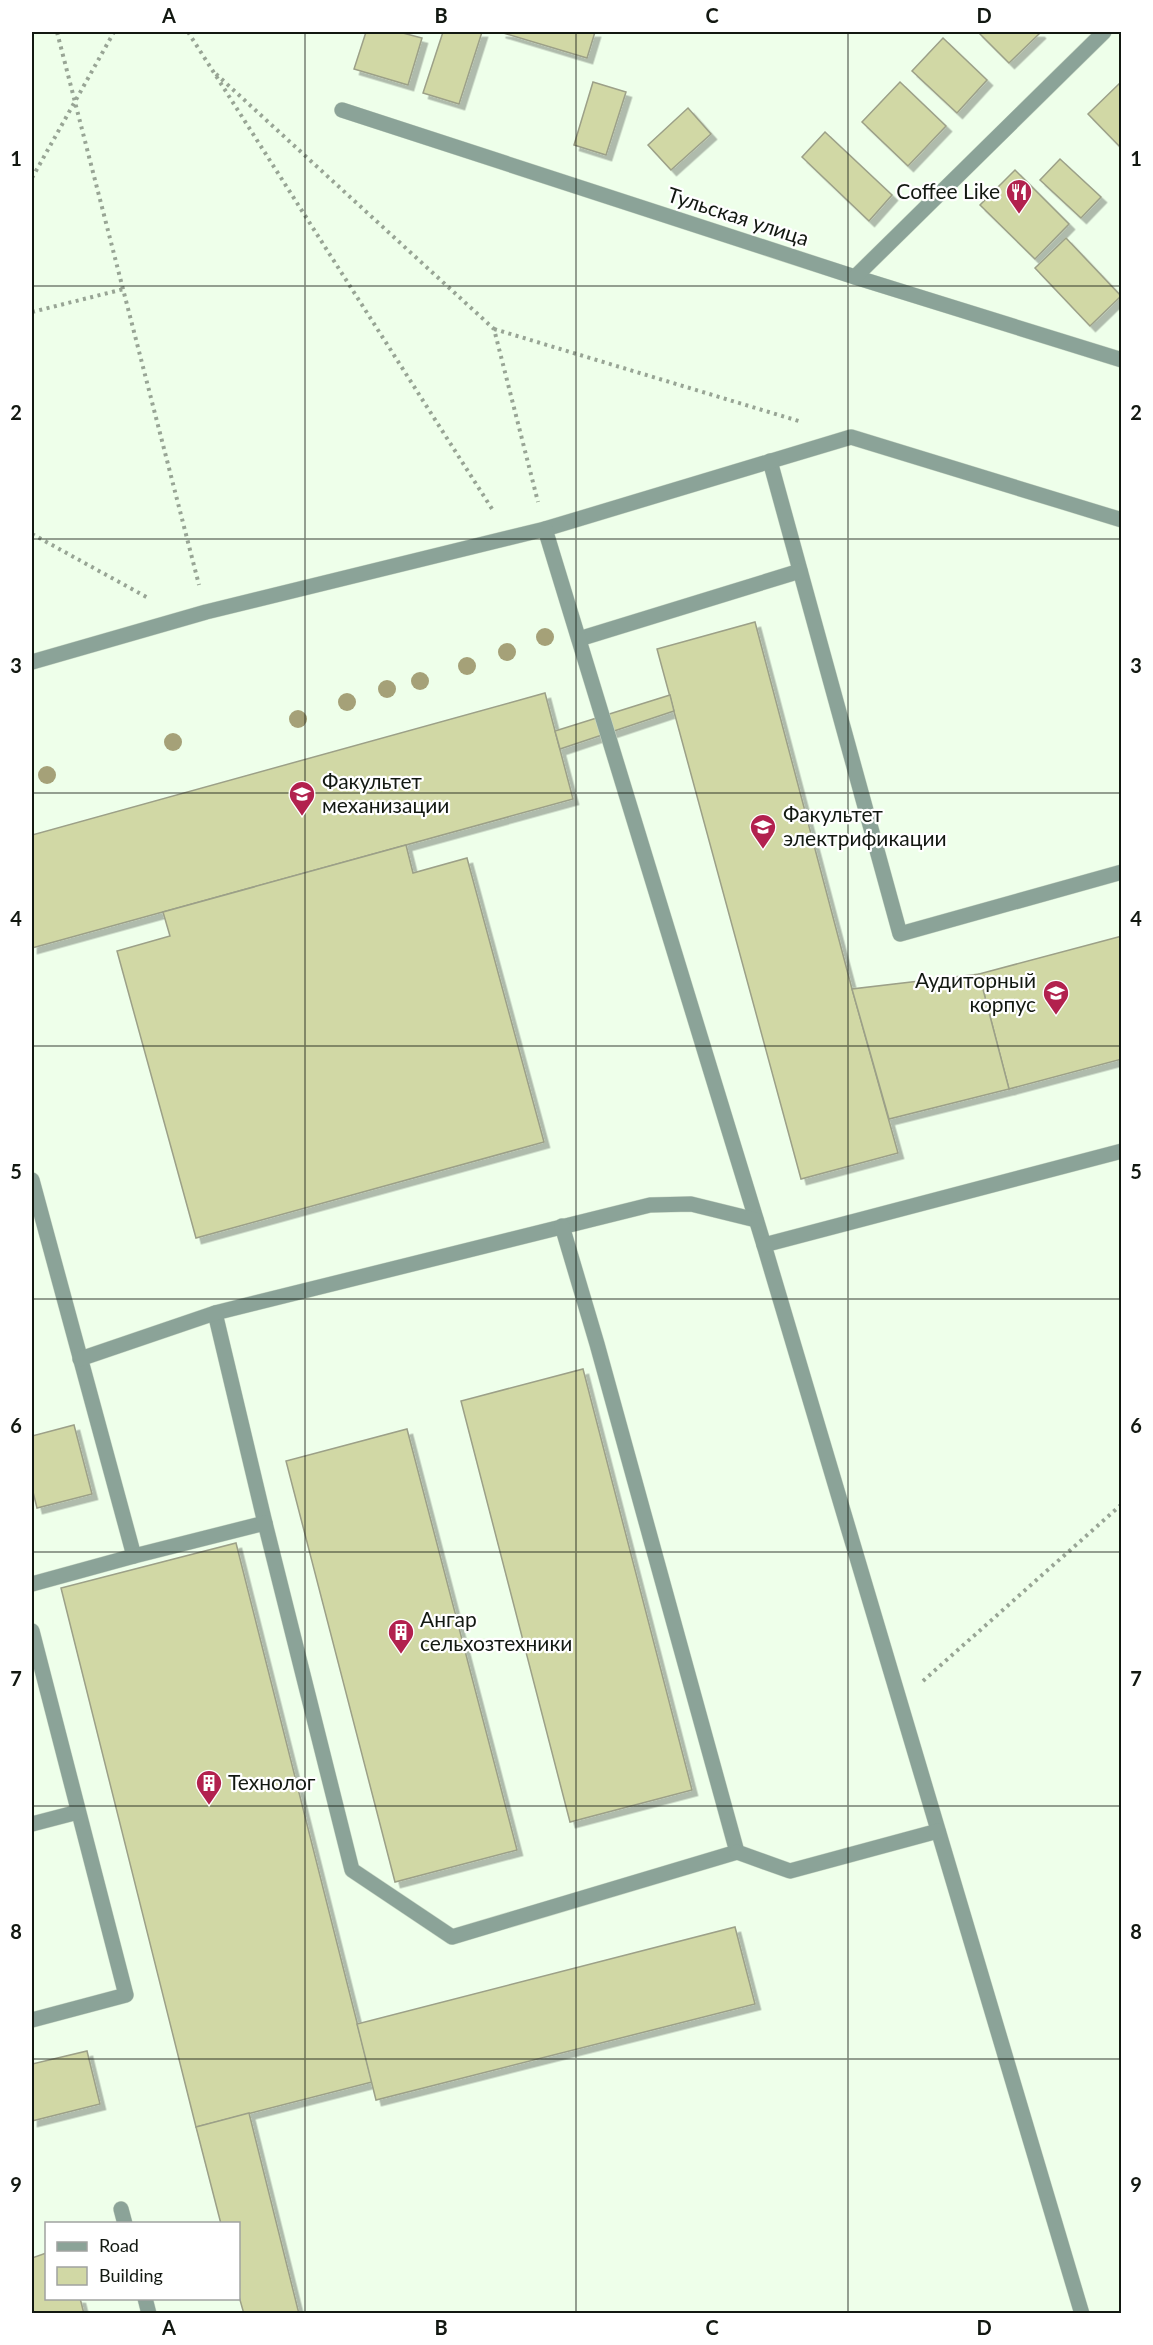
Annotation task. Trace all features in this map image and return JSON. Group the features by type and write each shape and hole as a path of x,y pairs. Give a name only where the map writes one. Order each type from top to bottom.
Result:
{"street":[{"path":"855,277 1104,32"},
{"name":"Тульская улица","path":"342,110 855,277 1122,360"},
{"path":"32,662 206,612 545,529 851,437 1122,520"},
{"path":"770,461 900,934 1122,872"},
{"path":"545,529 764,1245 1082,2313"},
{"path":"579,639 800,571"},
{"path":"764,1245 1122,1151"},
{"path":"32,1180 134,1556"},
{"path":"80,1359 215,1313 650,1205 691,1204 756,1220"},
{"path":"562,1226 597,1344 737,1852"},
{"path":"215,1313 352,1870 452,1936 737,1852 790,1871 938,1831"},
{"path":"32,1584 265,1523"},
{"path":"32,1631 126,1995 32,2020"},
{"path":"32,1824 78,1812"}],"path":[{"path":"57,32 206,612"},
{"path":"32,178 114,32"},
{"path":"188,32 510,538"},
{"path":"210,69 494,329 807,423"},
{"path":"32,312 124,289"},
{"path":"494,329 545,529"},
{"path":"32,534 184,618"},
{"path":"899,1702 1122,1504"}],"building":[{"path":"366,32 399,32 422,38 408,85 354,69"},
{"path":"443,32 482,32 459,104 423,93"},
{"path":"500,32 595,32 587,58"},
{"path":"978,32 1039,32 1040,33 1009,63"},
{"path":"943,38 987,80 957,113 912,71"},
{"path":"1122,81 1122,149 1088,114"},
{"path":"593,82 626,92 606,155 574,145"},
{"path":"900,82 946,126 908,166 862,122"},
{"path":"688,108 711,134 671,170 648,145"},
{"path":"825,132 892,195 869,221 802,157"},
{"path":"1060,159 1101,197 1081,218 1040,180"},
{"path":"1015,170 1069,224 1035,259 980,205"},
{"path":"1066,238 1121,296 1090,326 1035,268"},
{"name":"Факультет электрификации","path":"755,622 898,1153 801,1179 657,649"},
{"name":"Факультет механизации","path":"545,693 573,799 32,948 32,835"},
{"path":"670,695 674,711 560,749 555,731"},
{"path":"406,845 413,873 467,858 544,1142 196,1238 117,951 170,936 163,912"},
{"name":"Аудиторный корпус","path":"1122,936 1122,1059 1009,1089 979,974"},
{"path":"979,974 1009,1089 889,1119 852,989"},
{"name":"Ангар сельхозтехники","path":"583,1369 692,1790 570,1822 461,1401"},
{"path":"74,1425 92,1494 37,1508 32,1488 32,1436"},
{"name":"Ангар сельхозтехники","path":"407,1429 517,1850 395,1882 286,1461"},
{"name":"Технолог","path":"236,1543 372,2082 196,2127 61,1588"},
{"path":"735,1927 755,2004 376,2100 357,2024"},
{"path":"87,2051 100,2104 32,2121 32,2064"},
{"path":"249,2113 299,2314 244,2314 240,2300 240,2222 220,2222 196,2127"},
{"path":"45,2253 45,2300 80,2300 84,2314 32,2314 32,2258"}],"place":[{"name":"Coffee Like","path":"1019,215"},
{"name":"Факультет механизации","path":"302,817"},
{"name":"Факультет электрификации","path":"763,850"},
{"name":"Аудиторный корпус","path":"1056,1016"},
{"name":"Ангар сельхозтехники","path":"401,1655"},
{"name":"Технолог","path":"209,1806"}]}
